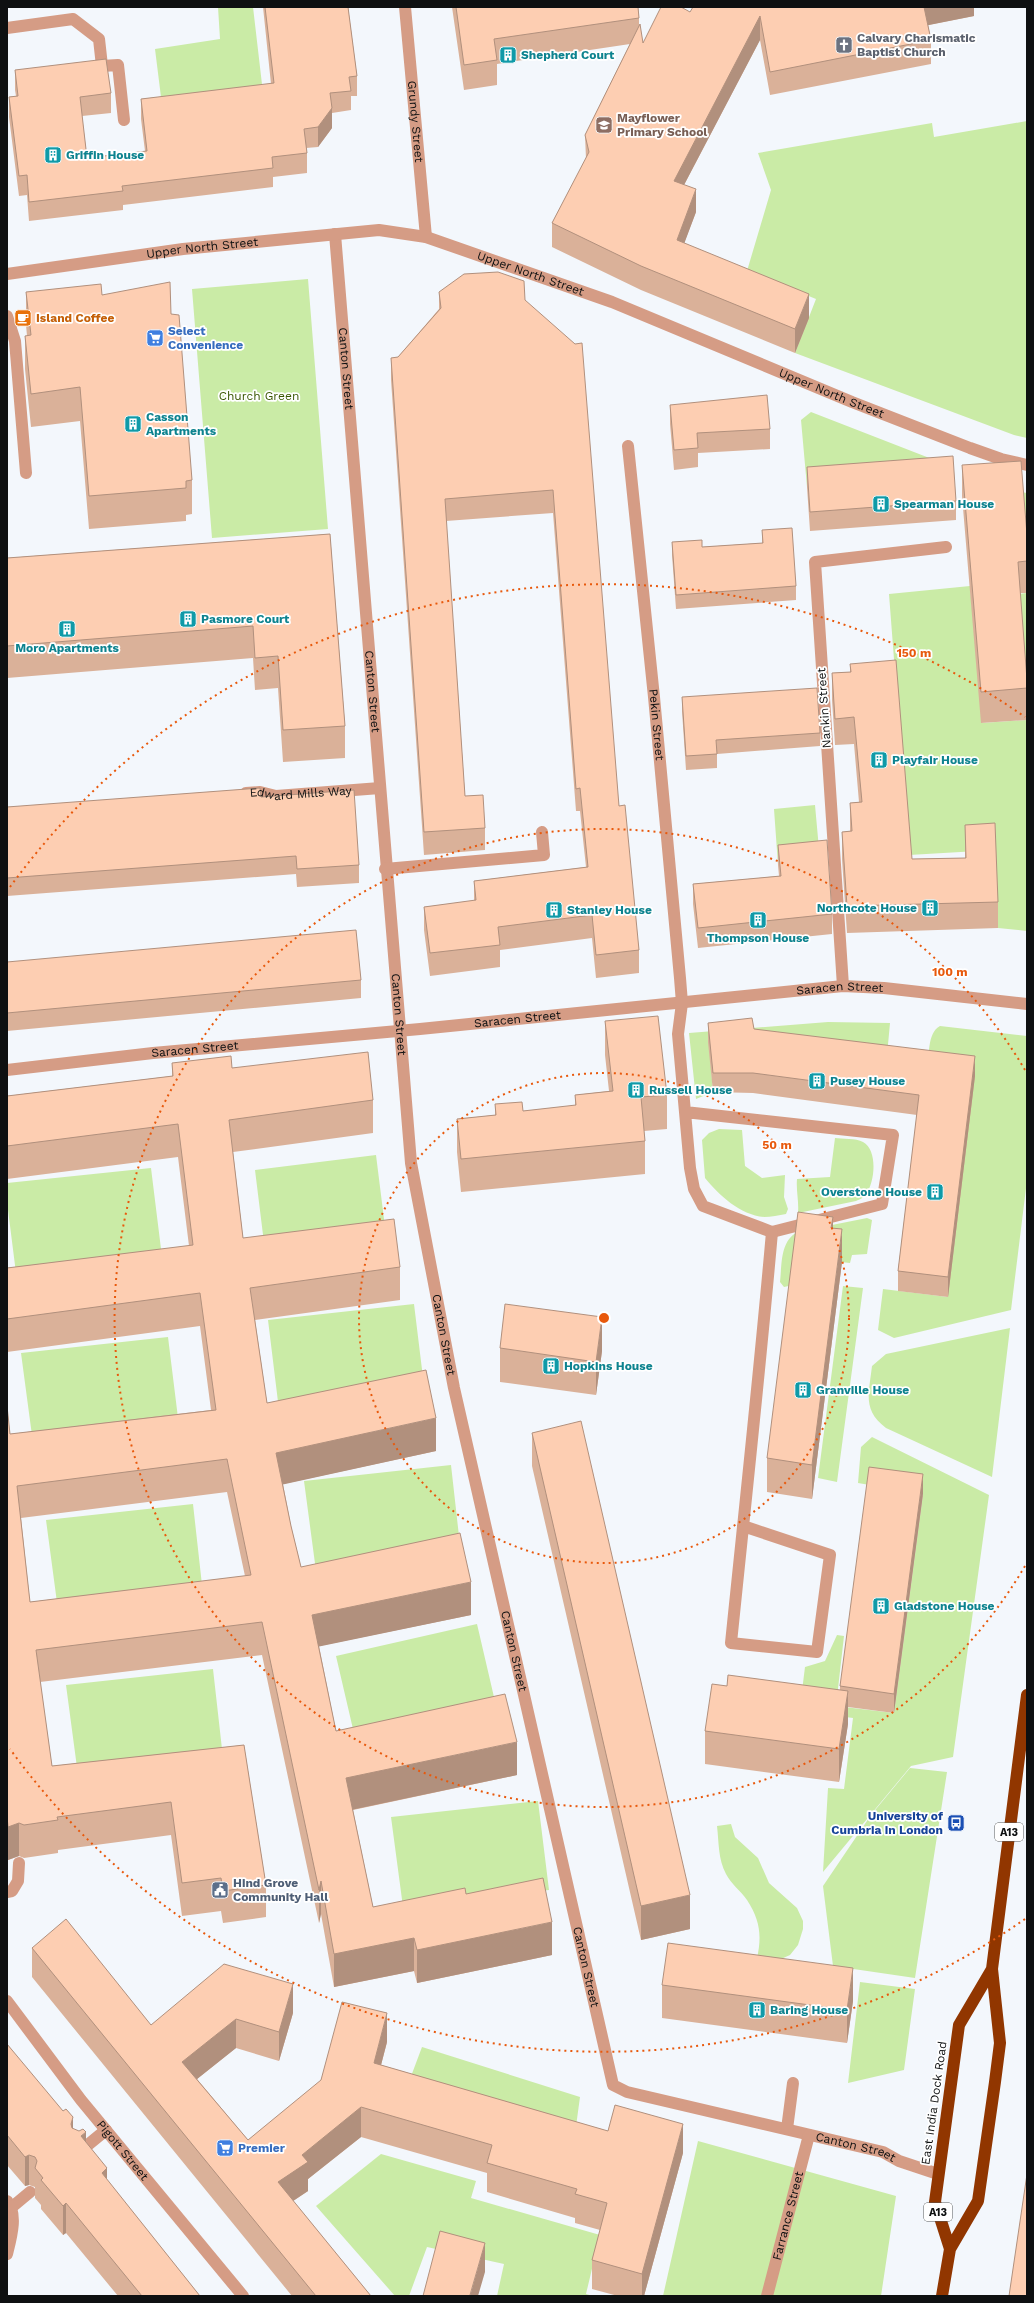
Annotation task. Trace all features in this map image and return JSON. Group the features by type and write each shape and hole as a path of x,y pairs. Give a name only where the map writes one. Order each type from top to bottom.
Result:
{"highway":[{"name":"East India Dock Road","path":"942,2296 950,2249 978,2201 1000,2043 992,1968 1027,1695"},
{"name":"East India Dock Road","path":"950,2249 935,2202 959,2025 992,1968"}],"street":[{"name":"Grundy Street","path":"405,7 426,237"},
{"path":"7,28 73,19 100,39 102,66 118,65 124,120"},
{"name":"Upper North Street","path":"7,274 183,249 379,230 426,237 612,302 881,414 1001,459 1027,465"},
{"name":"Canton Street","path":"335,234 380,788 385,869 411,1163 454,1388 613,2084 627,2092 883,2152 899,2161 938,2174"},
{"path":"7,316 15,341 26,473"},
{"name":"Pekin Street","path":"628,446 654,697 682,1003 678,1034 694,1189 703,1206 772,1232"},
{"name":"Nankin Street","path":"843,986 815,562 946,547"},
{"name":"Edward Mills Way","path":"236,794 260,792 276,796 380,788"},
{"path":"385,869 544,855 542,832"},
{"name":"Saracen Street","path":"7,1070 153,1053 400,1031 843,986 884,988 1027,1004"},
{"path":"685,1112 893,1135 882,1204 772,1232 761,1362 730,1642 817,1652 830,1554 743,1526"},
{"path":"7,1892 12,1891 18,1881 19,1863"},
{"name":"Pigott Street","path":"7,2001 106,2130 243,2296"},
{"path":"787,2129 793,2083"},
{"path":"78,2153 106,2130"},
{"name":"Farrance Street","path":"767,2296 809,2135"},
{"path":"7,2254 11,2237 10,2204 30,2192"}],"green space":[{"path":"218,7 253,7 263,93 162,105 155,49 220,39"},
{"path":"1027,121 1027,438 1014,435 795,353 816,299 747,271 771,190 758,153 932,123 934,137"},
{"name":"Church Green","path":"308,279 328,529 212,538 192,289"},
{"path":"811,412 950,466 807,487 801,420"},
{"path":"1021,492 1027,493 1027,566"},
{"path":"970,586 982,723 1027,720 1027,931 998,928 995,850 909,855 889,594"},
{"path":"1027,593 1027,712 1018,594"},
{"path":"815,805 820,860 778,865 774,809"},
{"path":"828,1022 890,1023 886,1066 709,1043 713,1092 696,1099 689,1033"},
{"path":"940,1026 1027,1036 1027,1180 1011,1310 894,1338 878,1330 883,1289 948,1297 928,1071 931,1040 936,1029"},
{"path":"719,1129 742,1130 745,1166 762,1178 785,1175 784,1197 788,1209 786,1214 764,1217 738,1208 723,1197 705,1178 702,1140 709,1133"},
{"path":"835,1138 857,1140 868,1146 874,1166 869,1189 862,1198 856,1201 798,1213 797,1179 830,1177"},
{"path":"376,1155 386,1235 265,1251 255,1170"},
{"path":"151,1168 162,1257 16,1273 7,1202 7,1183"},
{"path":"867,1218 872,1220 867,1254 852,1255 850,1263 831,1261 793,1285 784,1287 780,1282 783,1254 787,1242 791,1236 797,1232"},
{"path":"843,1286 863,1288 837,1482 818,1478"},
{"path":"414,1304 425,1394 279,1410 268,1320"},
{"path":"1010,1328 992,1477 886,1428 873,1415 869,1400 872,1366 886,1354"},
{"path":"168,1337 179,1426 33,1443 21,1353"},
{"path":"872,1437 989,1495 953,1757 911,1766 823,1872 828,1788 844,1789 853,1718 754,1705 802,1691 805,1667 825,1661 837,1635 844,1636 836,1706 894,1713 923,1494 858,1483 861,1447"},
{"path":"451,1465 461,1554 316,1571 304,1481"},
{"path":"193,1504 203,1594 58,1610 46,1520"},
{"path":"477,1624 497,1710 356,1742 336,1656"},
{"path":"213,1669 223,1758 78,1775 66,1685"},
{"path":"910,1768 947,1772 915,1978 833,1966 823,1886 871,1815"},
{"path":"538,1801 549,1890 403,1907 391,1817"},
{"path":"731,1824 735,1837 758,1858 769,1883 797,1908 803,1921 803,1929 798,1945 790,1955 781,1959 757,1958 759,1950 759,1928 755,1914 747,1900 731,1881 723,1868 719,1851 717,1826"},
{"path":"860,1982 915,1989 904,2070 848,2083"},
{"path":"422,2047 580,2097 574,2141 404,2095"},
{"path":"698,2141 896,2196 881,2296 663,2296"},
{"path":"381,2154 476,2181 471,2198 600,2235 586,2294 593,2296 497,2296 504,2264 427,2247 409,2296 395,2296 316,2206"}],"building":[{"path":"265,7 348,7 357,76 349,77 351,91 330,93 332,108 318,127 304,129 307,153 272,157 273,168 122,186 123,191 29,202 27,175 19,176 9,97 18,96 15,70 106,59 111,93 80,97 87,158 147,151 141,99 274,83"},
{"path":"456,7 638,7 639,18 494,39 497,60 464,65"},
{"path":"661,7 681,7 690,12 693,7 924,7 931,40 770,72 760,16 674,181 696,189 677,240 809,294 795,329 641,266 552,223 589,152 585,135 640,24 643,43"},
{"path":"498,272 524,281 525,300 575,344 582,343 619,806 625,805 639,950 596,955 592,915 498,927 500,945 430,953 424,907 476,900 474,881 588,867 580,788 576,789 553,490 445,499 465,796 483,795 485,828 424,832 391,358 398,357 441,308 439,292 464,274"},
{"name":"Casson Apartments","path":"170,282 171,314 179,315 192,480 186,481 186,488 89,496 80,387 31,394 25,336 31,335 26,292 101,284 102,295"},
{"path":"767,395 770,429 697,433 698,448 674,450 670,405"},
{"path":"953,456 956,501 810,512 807,467"},
{"path":"1021,461 1027,535 1027,561 1018,562 1027,688 981,692 962,465"},
{"path":"792,528 796,586 676,595 672,542 702,540 702,547 763,543 762,530"},
{"path":"330,534 345,726 283,730 278,656 255,658 253,626 7,646 7,558"},
{"path":"896,660 912,859 966,858 965,825 995,823 998,902 847,906 842,832 852,831 850,803 862,802 854,717 835,719 832,673 851,672 850,664"},
{"path":"817,688 820,733 716,740 717,754 686,756 682,697"},
{"path":"260,788 261,797 354,790 359,865 297,869 296,856 7,878 7,807"},
{"path":"827,840 832,914 698,928 693,884 781,876 778,845"},
{"path":"356,930 361,980 7,1013 7,962"},
{"path":"658,1016 667,1095 641,1097 645,1141 461,1159 457,1119 496,1115 495,1104 522,1102 523,1111 576,1105 575,1095 613,1091 605,1021"},
{"path":"752,1018 754,1029 975,1056 948,1277 898,1271 919,1095 753,1073 713,1073 708,1023"},
{"path":"368,1052 373,1100 229,1120 243,1238 394,1219 400,1267 250,1288 267,1403 426,1370 436,1418 276,1453 301,1567 460,1533 471,1582 312,1615 336,1731 505,1694 517,1742 346,1778 373,1907 465,1888 466,1894 543,1878 552,1922 417,1950 414,1938 334,1954 321,1881 319,1890 262,1622 36,1650 52,1766 244,1745 266,1885 223,1891 221,1878 182,1883 171,1802 57,1817 58,1820 24,1825 19,1823 8,1827 7,1406 10,1434 216,1410 200,1293 7,1319 7,1268 193,1245 178,1124 7,1146 7,1096 173,1076 172,1063 231,1056 232,1068","holes":["227,1459 251,1575 30,1602 17,1486"]},
{"name":"Granville House","path":"798,1212 833,1217 831,1228 842,1229 812,1465 767,1458"},
{"path":"505,1304 602,1317 596,1362 500,1348"},
{"path":"581,1421 690,1895 641,1906 532,1433"},
{"name":"Gladstone House","path":"869,1467 923,1474 894,1694 840,1686"},
{"path":"728,1675 848,1691 839,1749 705,1731 712,1684 727,1686"},
{"path":"66,1919 151,2025 224,1964 293,1984 279,2032 236,2019 182,2062 248,2140 321,2080 342,2002 387,2013 374,2063 608,2131 615,2105 683,2124 642,2274 592,2260 607,2203 575,2194 577,2189 487,2163 492,2145 361,2107 302,2155 308,2162 278,2182 371,2296 316,2296 32,1948"},
{"path":"668,1943 853,1968 847,2010 662,1985"},
{"path":"7,2044 63,2111 66,2109 73,2117 71,2124 72,2128 79,2131 83,2129 86,2132 81,2136 107,2168 102,2173 200,2296 142,2296 66,2203 63,2206 41,2180 43,2178 35,2168 37,2161 35,2157 29,2155 25,2157 7,2135"},
{"path":"1027,2174 1027,2296 1009,2296"},
{"path":"440,2231 485,2243 470,2295 474,2296 423,2296"}],"place":[{"name":"Calvary Charismatic Baptist Church","path":"844,45"},
{"name":"Shepherd Court","path":"508,55"},
{"name":"Mayflower Primary School","path":"604,125"},
{"name":"Griffin House","path":"53,155"},
{"name":"Island Coffee","path":"23,318"},
{"name":"Select Convenience","path":"155,338"},
{"name":"Casson Apartments","path":"133,424"},
{"name":"Spearman House","path":"881,504"},
{"name":"Pasmore Court","path":"188,619"},
{"name":"Moro Apartments","path":"67,629"},
{"name":"Playfair House","path":"879,760"},
{"name":"Northcote House","path":"930,908"},
{"name":"Stanley House","path":"554,910"},
{"name":"Thompson House","path":"758,920"},
{"name":"Pusey House","path":"817,1081"},
{"name":"Russell House","path":"636,1090"},
{"name":"Overstone House","path":"935,1192"},
{"name":"Hopkins House","path":"551,1366"},
{"name":"Granville House","path":"803,1390"},
{"name":"Gladstone House","path":"881,1606"},
{"name":"University of Cumbria in London","path":"956,1823"},
{"name":"Hind Grove Community Hall","path":"220,1890"},
{"name":"Baring House","path":"757,2010"},
{"name":"Premier","path":"225,2148"}]}
